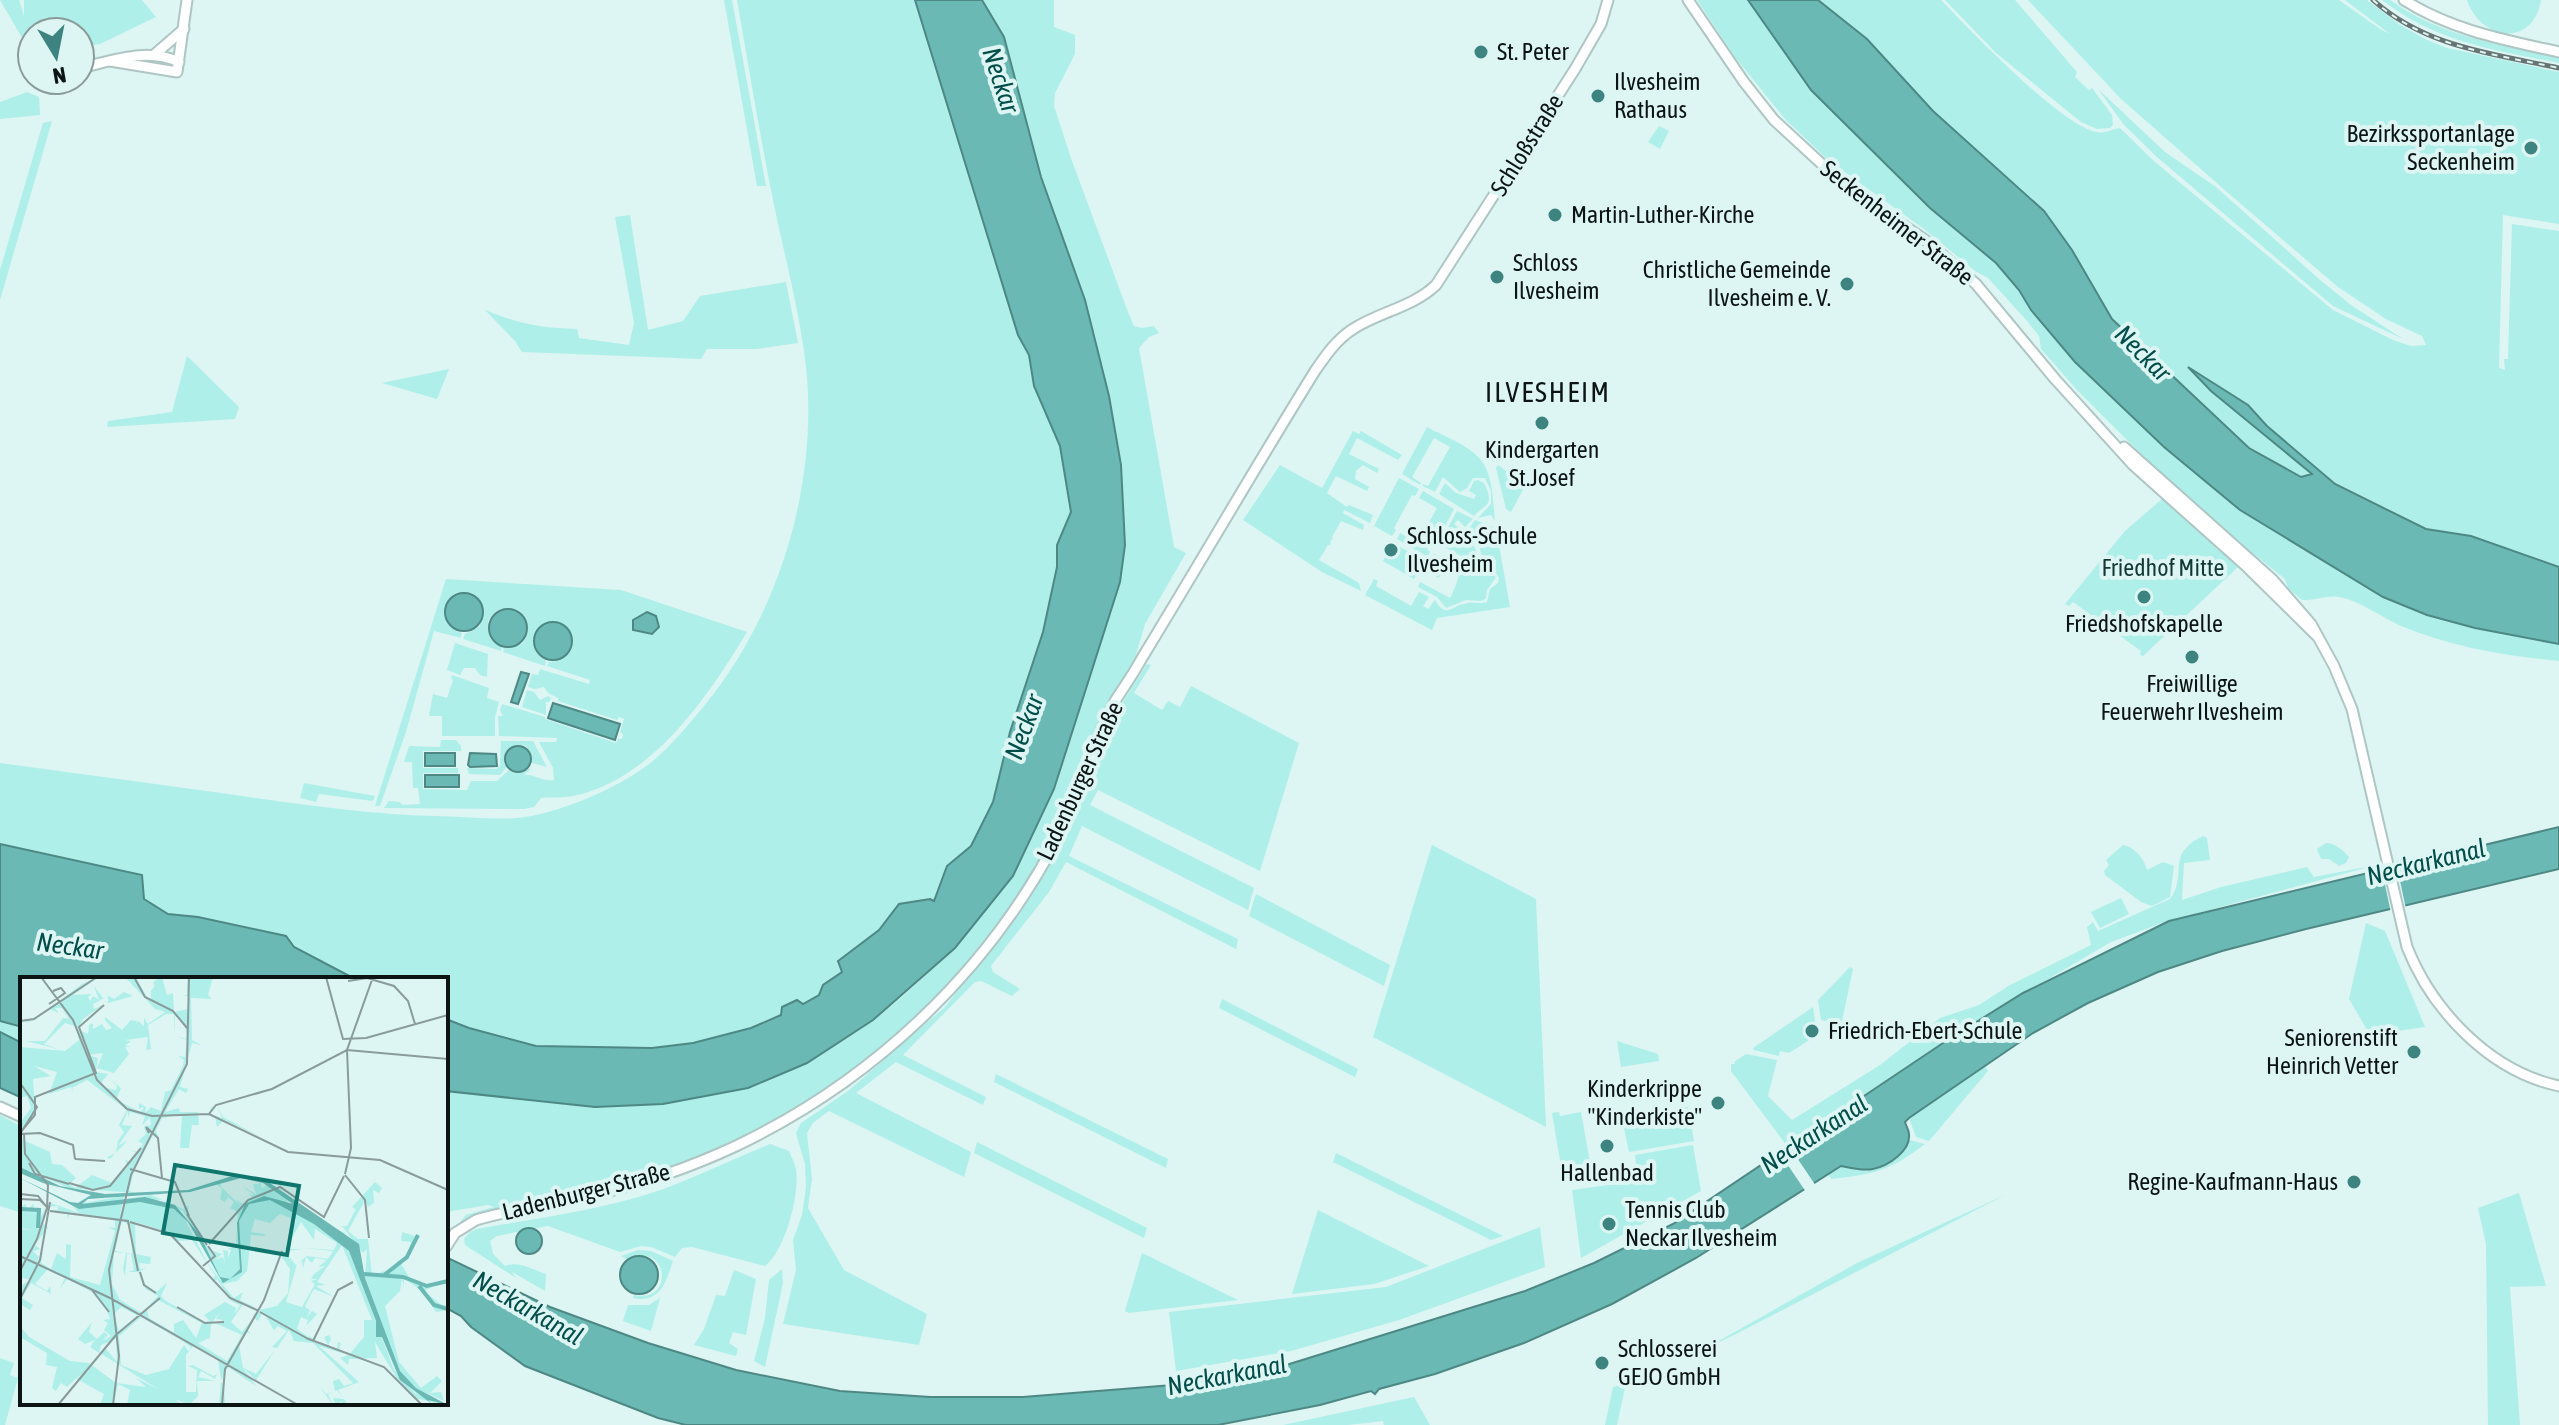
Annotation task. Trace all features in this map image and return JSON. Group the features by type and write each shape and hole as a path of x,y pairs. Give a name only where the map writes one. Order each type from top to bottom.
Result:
{"main road":[{"path":"178,67 187,0"},
{"name":"Schloßstraße","path":"1436,285 1575,69 1601,24 1608,0"},
{"name":"Seckenheimer Straße","path":"1688,0 1774,120 1825,167 1925,240 1976,284 2055,379 2114,441 2272,579 2303,614 2334,666 2352,709 2407,947 2416,969 2458,1027 2510,1066 2559,1086"},
{"path":"2404,0 2428,15 2459,27 2559,52"},
{"path":"154,55 184,29"},
{"path":"96,64 131,56 154,55 178,67"},
{"path":"110,61 178,67"},
{"name":"Ladenburger Straße","path":"449,1242 476,1220 643,1182 734,1147 786,1121 828,1094 886,1051 926,1016 970,968 1035,878 1057,839 1117,698 1329,350 1352,330 1415,300 1436,285"},
{"path":"0,1107 20,1116"}],"green space":[{"path":"0,0 19,0 24,16 16,16 16,28"},
{"path":"24,0 142,0 156,17 96,45 96,16 24,16"},
{"path":"724,0 732,0 766,186 757,186"},
{"path":"737,0 1054,0 1054,27 1075,35 1075,54 1055,93 1054,106 1134,326 1154,326 1159,333 1149,337 1139,348 1174,547 1186,553 1145,624 1135,658 1112,701 1055,833 1032,876 967,966 882,1049 790,1116 680,1168 608,1189 594,1187 569,1192 587,1194 544,1203 452,1232 466,1215 494,1207 488,1205 448,1212 448,977 165,977 0,938 0,763 301,804 408,815 503,819 541,814 592,796 653,761 704,706 755,628 775,585 801,492 807,445 808,397 804,351","holes":["1009,59 1041,177 1120,582 1055,789 1013,876 955,948 903,996 873,1020 804,1064 978,863 1087,513"]},
{"path":"1697,0 1748,0 1811,90 1930,208 1996,263 2075,362 2164,447 2240,510 2383,597 2427,615 2475,628 2559,644 2559,661 2499,653 2439,640 2339,597 2302,600 2288,588 2285,579 2142,455 2078,391 2041,349 2039,336 2028,322 1988,278 1829,161 1785,119 1734,56"},
{"path":"1818,0 1941,0 2016,75 2062,113 2097,132 2120,128 2155,162 2333,310 2411,346 2426,345 2422,336 2386,319 2338,287 2227,192 2121,99 2028,0 2339,0 2390,34 2345,0 2367,0 2400,25 2447,48 2559,72 2559,224 2503,215 2499,368 2505,370 2504,359 2508,359 2512,224 2559,231 2559,567 2471,536 2426,529 2335,484 2267,426 2248,405 2192,370 2211,391 2313,474 2301,477 2249,448 2112,319 2072,250 1933,111 1867,39"},
{"path":"1945,0 2015,0 2077,72 2075,77 2089,90 2092,88 2112,115 2113,125 2097,129 2081,122 1996,53"},
{"path":"2382,0 2390,0 2450,31 2559,57 2559,63 2445,35 2423,26"},
{"path":"2467,0 2541,0 2528,26 2518,32 2506,33 2494,31 2483,24"},
{"path":"2098,89 2165,152 2216,187 2319,279 2351,305 2403,339 2333,306 2158,158 2124,125"},
{"path":"16,96 37,96 40,115 0,119 0,102"},
{"path":"52,121 0,300 0,270 43,123"},
{"path":"1659,126 1669,131 1660,149 1648,142"},
{"path":"630,215 648,330 683,321 700,296 786,282 798,343 757,349 707,349 701,359 522,352 485,310 530,324 577,329 579,338 629,345 634,323 615,217"},
{"path":"187,356 239,407 235,419 107,427 108,421 172,412"},
{"path":"449,369 437,399 382,383"},
{"path":"1427,427 1463,445 1481,460 1490,481 1495,521 1491,515 1478,518 1491,504 1491,491 1485,478 1473,478 1467,488 1460,492 1443,477 1435,492 1423,486 1428,486 1450,447 1434,438 1412,477 1420,485 1402,474"},
{"path":"1353,431 1359,434 1361,431 1402,455 1398,460 1357,438 1349,454 1379,469 1377,473 1363,465 1356,471 1355,479 1369,487 1367,491 1336,476 1327,493 1347,507 1349,505 1373,515 1370,523 1344,510 1343,513 1364,525 1363,530 1341,521 1319,560 1359,583 1361,591 1322,572 1243,520 1280,465 1322,488"},
{"path":"1498,465 1525,486 1511,512 1506,509 1496,468"},
{"path":"1399,478 1419,489 1415,496 1412,495 1392,536 1374,526"},
{"path":"1474,481 1484,483 1489,500 1474,516 1439,494 1445,483 1456,493 1474,499 1476,495 1469,491"},
{"path":"1423,491 1454,509 1438,539 1430,540 1428,557 1397,539 1400,533 1418,543 1437,508 1419,498"},
{"name":"Friedhof Mitte","path":"2162,499 2238,567 2143,656 2140,655 2141,651 2073,602 2069,606 2065,604 2125,531"},
{"path":"1457,511 1473,519 1465,527 1458,520 1454,524 1474,546 1481,567 1496,577 1487,590 1486,598 1481,601 1466,600 1446,608 1437,597 1418,587 1420,582 1450,598 1453,593 1465,558 1439,544"},
{"path":"1475,520 1496,528 1510,607 1437,618 1432,630 1365,595 1374,579 1378,581 1376,586 1411,606 1419,592 1429,597 1423,606 1428,609 1435,600 1446,610 1462,604 1487,602 1490,589 1499,578 1494,570 1484,565 1479,545 1465,534"},
{"path":"1393,543 1425,561 1414,579 1383,561"},
{"path":"1434,554 1448,560 1446,564 1442,562 1439,568 1443,570 1439,578 1426,571"},
{"path":"446,579 621,590 747,632 715,681 677,730 632,770 606,785 573,796 541,798 534,807 524,809 384,808 389,801 402,805 420,804 418,788 413,788 412,762 404,762 409,746 440,747 441,740 456,740 461,751 423,751 423,768 458,768 458,773 423,773 423,789 467,790 471,781 497,781 509,770 518,773 532,769 523,775 554,780 553,768 539,742 556,742 557,738 499,736 498,716 503,716 500,710 502,704 616,743 622,739 620,732 624,719 619,717 617,720 558,701 544,687 528,687 532,674 538,675 540,669 589,684 590,680 547,666 549,662 561,660 572,649 573,638 569,629 553,621 536,633 534,644 546,661 545,666 503,652 504,647 522,644 527,635 527,622 518,610 501,610 488,621 490,638 502,647 501,651 463,639 465,634 480,626 484,608 472,593 455,594 447,605 445,616 450,626 462,633 461,638 434,631 406,732 380,806 375,806"},
{"path":"455,643 488,654 487,677 480,675 475,668 464,668 460,675 447,670"},
{"path":"1147,664 1151,665 1134,693 1162,710 1168,701 1180,707 1191,686 1299,743 1260,871 1098,790 1090,805 1254,888 1248,910 1082,826 1069,856 1238,939 1236,949 1066,862 1049,892 991,966 993,972 1020,989 1012,996 981,981 975,982 903,1055 986,1097 983,1105 896,1062 856,1093 971,1152 964,1177 829,1111 813,1123 807,1133 812,1179 808,1208 844,1270 927,1314 919,1345 783,1324 796,1270 793,1240 802,1215 806,1187 805,1164 796,1133 801,1123 848,1091 945,1007 1026,904 1061,847 1114,716"},
{"path":"452,675 489,688 487,698 499,702 495,736 442,736 442,716 429,716 433,694 447,698"},
{"path":"527,690 534,692 540,700 548,696 551,698 546,702 546,715 522,707"},
{"path":"501,741 533,741 547,767 532,763 532,755 526,746 515,745 506,752 504,762 507,767 500,775 469,774 467,768 496,769 500,766"},
{"path":"304,783 375,796 373,801 319,794 316,802 300,798"},
{"path":"2203,836 2207,838 2210,860 2184,863 2182,900 2221,887 2307,867 2314,877 2376,865 2165,922 2111,942 1965,1028 1787,1146 1731,1071 1731,1064 1746,1054 1777,1060 1768,1096 1792,1120 1880,1065 1940,1018 1979,1005 2010,985 2091,945 2087,927 2093,922 2098,931 2170,899 2178,881 2180,858 2184,850"},
{"path":"2326,843 2336,846 2349,857 2346,863 2339,866 2329,859 2321,859 2317,849"},
{"path":"1432,845 1536,899 1546,1127 1373,1037"},
{"path":"2123,845 2139,854 2147,870 2163,862 2174,866 2170,897 2152,906 2141,902 2105,875 2104,871 2109,865 2106,860"},
{"path":"1256,894 1390,965 1384,986 1249,916"},
{"path":"2121,898 2129,914 2100,928 2091,912"},
{"path":"2366,923 2385,931 2425,1027 2370,1035 2349,999"},
{"path":"1850,967 1853,969 1842,1021 1838,1024 1821,1020 1818,1000"},
{"path":"1222,999 1358,1069 1355,1077 1219,1008"},
{"path":"1813,1007 1817,1035 1789,1053 1780,1051 1779,1056 1754,1050 1753,1048"},
{"path":"0,1021 20,1026 20,1042 0,1032"},
{"path":"1617,1041 1658,1054 1659,1061 1621,1067"},
{"path":"1984,1065 1988,1071 1929,1141 1916,1137 1909,1118"},
{"path":"996,1074 1168,1159 1166,1168 994,1082"},
{"path":"1688,1107 1694,1141 1629,1152 1622,1119"},
{"path":"1559,1112 1560,1116 1581,1112 1593,1179 1564,1184 1552,1113"},
{"path":"0,1115 20,1126 20,1212 0,1206"},
{"path":"1909,1140 1925,1144 1891,1166 1871,1173 1831,1179 1828,1174 1841,1166 1858,1170 1907,1146"},
{"path":"977,1142 1147,1228 1144,1238 974,1153"},
{"path":"770,1144 789,1151 797,1180 785,1236 765,1266 692,1247 682,1248 675,1257 641,1246 620,1252 548,1226 497,1236 490,1241 493,1254 505,1266 521,1265 546,1274 545,1291 512,1272 516,1278 465,1245 464,1239 477,1229 577,1212 626,1200 674,1185"},
{"name":"Tennis Club Neckar Ilvesheim","path":"1693,1145 1701,1191 1581,1258 1572,1190 1638,1181 1635,1155"},
{"path":"1336,1153 1503,1236 1491,1240 1333,1162"},
{"path":"2519,1193 2546,1286 2510,1287 2520,1425 2488,1425 2486,1244 2478,1208"},
{"path":"2005,1195 1734,1335 1701,1351 1857,1263"},
{"path":"1318,1210 1429,1266 1374,1284 1292,1294"},
{"path":"1540,1227 1545,1267 1399,1320 1291,1351 1176,1371 1169,1312 1386,1287"},
{"path":"638,1250 651,1251 673,1261 660,1290 650,1298 633,1298 634,1295 647,1295 656,1290 661,1282 659,1264 652,1258 641,1256 628,1260 621,1256"},
{"path":"1142,1253 1238,1300 1129,1313 1125,1311"},
{"path":"782,1269 783,1283 765,1367 754,1361 765,1318 769,1280"},
{"path":"734,1270 756,1279 746,1335 733,1332 729,1343 738,1349 736,1356 694,1345 704,1329 716,1295 725,1296"},
{"path":"660,1298 651,1331 623,1321 628,1305 649,1305"},
{"path":"0,1358 14,1363 10,1375 18,1378 5,1425 0,1425"},
{"path":"1626,1383 1617,1425 1605,1425 1613,1387"},
{"path":"1414,1397 1430,1425 1384,1425 1383,1421 1348,1425 1283,1425"}],"water":[{"name":"Neckar","path":"915,0 982,0 1004,37 1041,177 1085,300 1109,396 1121,465 1125,545 1120,582 1054,789 1013,876 955,948 873,1020 807,1063 748,1088 663,1104 595,1107 448,1091 448,1020 536,1046 652,1048 693,1043 751,1028 781,1015 782,1007 797,1000 803,1004 819,995 823,985 842,972 838,961 879,930 899,904 934,901 947,866 971,846 993,802 1010,732 1043,632 1057,567 1057,545 1071,512 1060,446 1034,386 1029,355 1018,335"},
{"name":"Neckar","path":"1748,0 1818,0 1867,39 1933,111 2044,211 2072,250 2112,319 2249,448 2301,477 2312,474 2211,391 2188,367 2248,405 2267,426 2335,484 2426,529 2471,536 2559,567 2559,644 2475,628 2427,615 2383,597 2240,510 2164,447 2075,362 1996,263 1930,208 1811,90"},
{"path":"464,593 477,599 483,612 477,625 464,631 451,625 445,612 451,599"},
{"path":"508,609 521,615 527,628 521,641 508,647 495,641 489,628 495,615"},
{"path":"647,612 656,616 659,627 652,634 633,630 633,620"},
{"path":"553,622 566,628 572,641 566,654 553,660 540,654 534,641 540,628"},
{"path":"521,672 529,674 518,704 511,702"},
{"path":"553,703 620,724 615,740 548,718"},
{"path":"518,746 527,750 531,759 527,768 518,772 509,768 505,759 509,750"},
{"path":"425,753 455,753 455,766 425,766"},
{"path":"470,753 496,754 497,766 470,767"},
{"path":"425,775 459,775 459,787 425,787"},
{"name":"Neckarkanal","path":"2559,827 2559,869 2222,951 2158,972 2088,1003 2033,1033 1909,1118 1905,1122 1909,1134 1906,1146 1885,1165 1865,1170 1841,1166 1696,1258 1612,1304 1524,1343 1435,1374 1379,1389 1375,1394 1371,1391 1320,1405 1218,1425 686,1425 658,1418 525,1366 448,1309 448,1258 550,1307 648,1343 736,1370 840,1391 930,1397 1023,1397 1185,1384 1283,1366 1525,1291 1594,1263 1673,1224 2023,993 2169,921"},
{"name":"Neckar","path":"0,844 142,875 144,899 168,914 198,917 286,936 294,947 351,977 20,977 20,1026 0,1021"},
{"path":"0,1032 20,1042 20,1097 0,1088"},
{"path":"529,1228 538,1232 542,1241 538,1250 529,1254 520,1250 516,1241 520,1232"},
{"path":"639,1256 652,1262 658,1275 652,1288 639,1294 626,1288 620,1275 626,1262"}],"pier":[{"path":"2396,862 2406,909 2391,913 2381,866"},
{"path":"1787,1143 1816,1186 1806,1192 1777,1149"}],"railway":[{"path":"2373,0 2393,16 2437,38 2485,53 2559,68"}],"place":[{"name":"St. Peter","path":"1481,52"},
{"name":"Ilvesheim Rathaus","path":"1598,96"},
{"name":"Bezirkssportanlage Seckenheim","path":"2531,148"},
{"name":"Martin-Luther-Kirche","path":"1555,215"},
{"name":"Schloss Ilvesheim","path":"1497,277"},
{"name":"Christliche Gemeinde Ilvesheim e. V.","path":"1847,284"},
{"name":"Kindergarten St.Josef","path":"1542,423"},
{"name":"Schloss-Schule Ilvesheim","path":"1391,550"},
{"name":"Friedshofskapelle","path":"2144,597"},
{"name":"Freiwillige Feuerwehr Ilvesheim","path":"2192,657"},
{"name":"Friedrich-Ebert-Schule","path":"1812,1031"},
{"name":"Seniorenstift Heinrich Vetter","path":"2414,1052"},
{"name":"Kinderkrippe \"Kinderkiste\"","path":"1718,1103"},
{"name":"Hallenbad","path":"1607,1146"},
{"name":"Regine-Kaufmann-Haus","path":"2354,1182"},
{"name":"Tennis Club Neckar Ilvesheim","path":"1609,1224"},
{"name":"Schlosserei GEJO GmbH","path":"1602,1363"}],"district":[{"name":"ILVESHEIM","path":"1548,392"}]}
